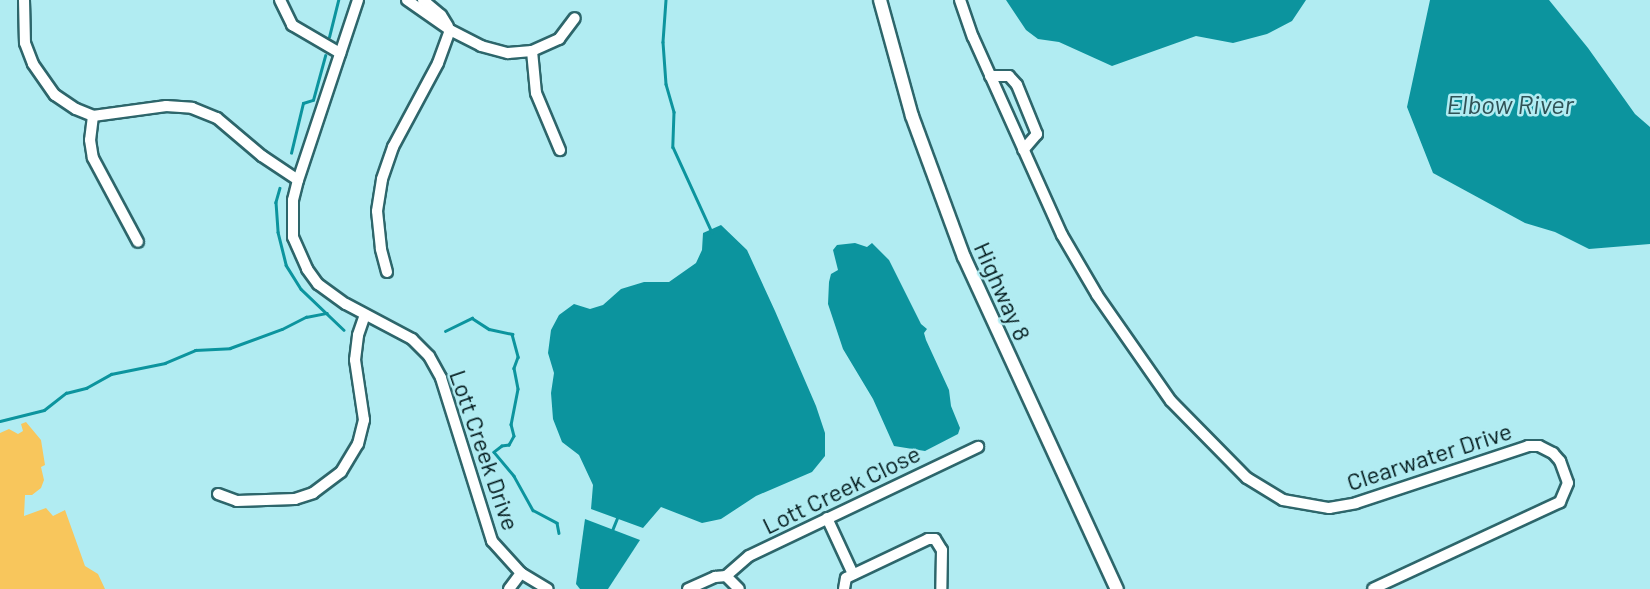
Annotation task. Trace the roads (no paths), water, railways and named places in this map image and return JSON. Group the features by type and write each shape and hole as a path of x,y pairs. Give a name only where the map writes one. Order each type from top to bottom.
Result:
{"main road":[{"name":"Highway 8","path":"880,0 912,116 964,257 1117,589"}],"street":[{"path":"24,0 25,43 43,82 55,95 93,116 166,106 192,108 217,118 262,156 298,180"},
{"path":"280,0 292,24 340,53"},
{"name":"Lott Creek Drive","path":"358,0 298,180 291,219 293,237 303,261 325,289 365,315 412,339 429,356 441,378 483,523 497,549 521,573 548,589"},
{"path":"407,0 450,30 508,53 532,51 559,39 575,18"},
{"path":"423,0 441,15 450,30"},
{"name":"Clearwater Drive","path":"960,0 990,76 1062,235 1135,353 1171,401 1228,460 1266,492 1306,506 1329,508 1356,503 1528,446 1539,446 1553,453 1560,461 1568,483 1560,502 1373,589"},
{"path":"387,272 380,249 377,211 382,179 393,147 438,63 450,30"},
{"path":"532,51 536,93 560,150"},
{"path":"990,76 1009,76 1017,85 1037,134 1023,150"},
{"path":"93,116 89,140 93,158 138,242"},
{"path":"218,494 237,501 295,499 313,493 341,472 358,444 364,420 355,360 358,335 365,315"},
{"name":"Lott Creek Close","path":"726,576 741,561 978,447"},
{"path":"827,519 853,574"},
{"path":"844,589 846,578 928,539 935,539 942,550 941,589"},
{"path":"509,589 521,573"},
{"path":"688,589 715,577 726,576 738,589"}],"water":[{"path":"1006,0 1306,0 1292,21 1267,34 1233,43 1196,36 1112,66 1059,42 1038,39 1026,30"},
{"name":"Elbow River","path":"1430,0 1549,0 1588,48 1635,114 1650,127 1650,244 1589,249 1555,232 1525,223 1433,173 1407,107"},
{"path":"721,225 747,250 775,311 816,406 825,433 825,456 812,472 756,496 721,519 702,523 661,507 643,528 591,509 593,485 579,455 562,442 553,419 551,393 554,373 548,353 551,330 559,315 574,304 590,309 603,305 621,289 644,282 669,282 696,263 702,250 703,233"},
{"path":"855,243 867,247 872,243 889,260 921,324 927,329 924,333 926,340 949,390 951,406 960,428 958,434 925,451 894,446 873,399 843,349 828,304 829,282 831,274 838,270 833,250 837,245"},
{"path":"585,519 640,540 608,589 580,589 576,584"}],"waterway":[{"path":"329,37 338,0"},
{"path":"666,0 663,42 666,84 674,112 673,147 712,232"},
{"path":"291,153 303,103 313,100 325,56"},
{"path":"280,188 276,202 278,232 286,265 301,289 344,330"},
{"path":"0,421 44,410 66,393 86,388 111,374 165,363 195,350 230,348 306,317 327,313"},
{"path":"445,331 472,318 489,329 512,334 518,357 514,368 518,389 511,424 514,436 509,445 494,452 514,476 533,510 557,523 559,533"},
{"path":"611,533 618,516"}]}
